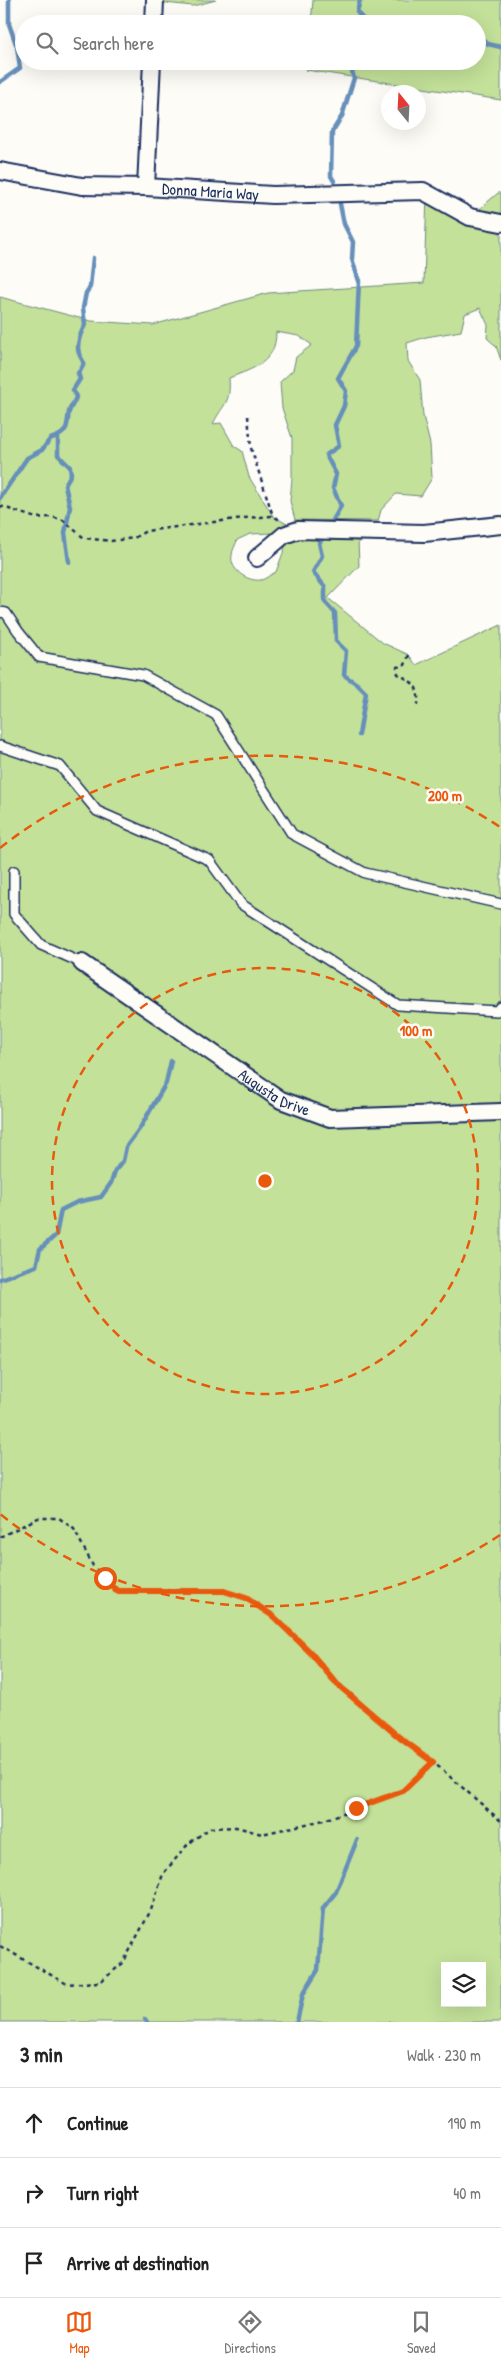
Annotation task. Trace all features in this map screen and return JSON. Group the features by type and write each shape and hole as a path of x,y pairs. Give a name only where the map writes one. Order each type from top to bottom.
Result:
{"street":[{"path":"154,15 155,0"},
{"path":"146,187 152,70"},
{"name":"Donna Maria Way","path":"0,171 82,186 146,187 273,195 423,191 470,217 501,223"},
{"path":"257,558 284,535 300,531 424,533 501,525"},
{"name":"Augusta Drive","path":"82,963 280,1100 330,1118 501,1112"}],"lane":[{"path":"0,612 6,613 39,656 143,675 216,715 292,834 365,873 501,904"},
{"path":"0,746 60,766 97,811 209,860 241,904 398,1005 497,1011 501,1007"},
{"path":"14,870 14,914 41,945 82,963"}],"path":[{"path":"248,416 251,448 273,516"},
{"path":"0,506 36,518 52,517 63,520 84,538 111,541 134,538 146,531 273,516 300,531"},
{"path":"409,655 405,665 398,667 398,674 414,685 419,691 418,705"},
{"path":"0,1537 38,1518 59,1518 74,1529 93,1566 117,1591 224,1591 246,1598 273,1616 310,1652 337,1684 501,1820"},
{"path":"0,1946 67,1984 100,1982 123,1963 151,1910 163,1874 188,1844 210,1828 236,1827 262,1834 324,1820 403,1791 433,1762"}],"green space":[{"path":"155,0 216,0 193,6 155,2"},
{"path":"313,0 501,0 501,100 426,88 426,85 404,85 306,70 486,70 486,15 312,15"},
{"path":"498,193 501,193 501,360 496,346 487,338 488,325 480,308 465,314 461,331 426,337 407,343 408,361 420,380 423,416 430,444 432,478 421,496 396,494 381,510 378,521 295,520 290,501 292,438 282,408 280,382 293,370 296,357 312,345 299,336 276,332 275,342 268,358 255,367 229,378 229,394 226,403 213,424 221,423 234,446 242,451 249,477 273,516 287,524 272,533 250,534 237,540 232,560 233,566 240,574 251,579 261,580 276,572 287,542 295,538 358,539 359,566 328,598 383,643 409,655 416,665 501,625 501,2022 0,2022 0,297 91,321 153,325 268,293 424,283 427,194 470,217"}],"waterway":[{"path":"9,0 9,24 15,41"},
{"path":"360,0 357,12 360,15"},
{"path":"486,42 501,47"},
{"path":"0,82 17,70"},
{"path":"334,181 331,176 332,132 342,116 354,78 352,70"},
{"path":"329,527 341,506 333,488 336,474 326,455 339,446 335,425 344,406 346,391 338,378 356,346 359,281 352,259 353,242 344,224 340,204"},
{"path":"69,562 65,533 70,507 65,485 71,474 70,467 58,455 58,436 66,429 70,410 76,397 73,390 80,379 78,373 83,365 78,352 78,345 85,325 83,308 86,293 90,287 93,258"},
{"path":"0,498 27,458 42,450 50,439 58,436"},
{"path":"326,534 319,543 322,556 313,572 325,587 325,602 335,613 336,641 346,651 344,675 366,693 359,735"},
{"path":"0,1279 36,1266 40,1249 56,1235 61,1210 77,1202 101,1197 111,1183 115,1171 123,1161 126,1147 140,1128 166,1083 171,1061"},
{"path":"297,2022 303,1994 318,1970 323,1908 336,1892 357,1840"}],"route":[{"path":"105,1578 117,1591 224,1591 246,1598 273,1616 310,1652 337,1684 400,1738 433,1762 403,1791 356,1808"}]}
